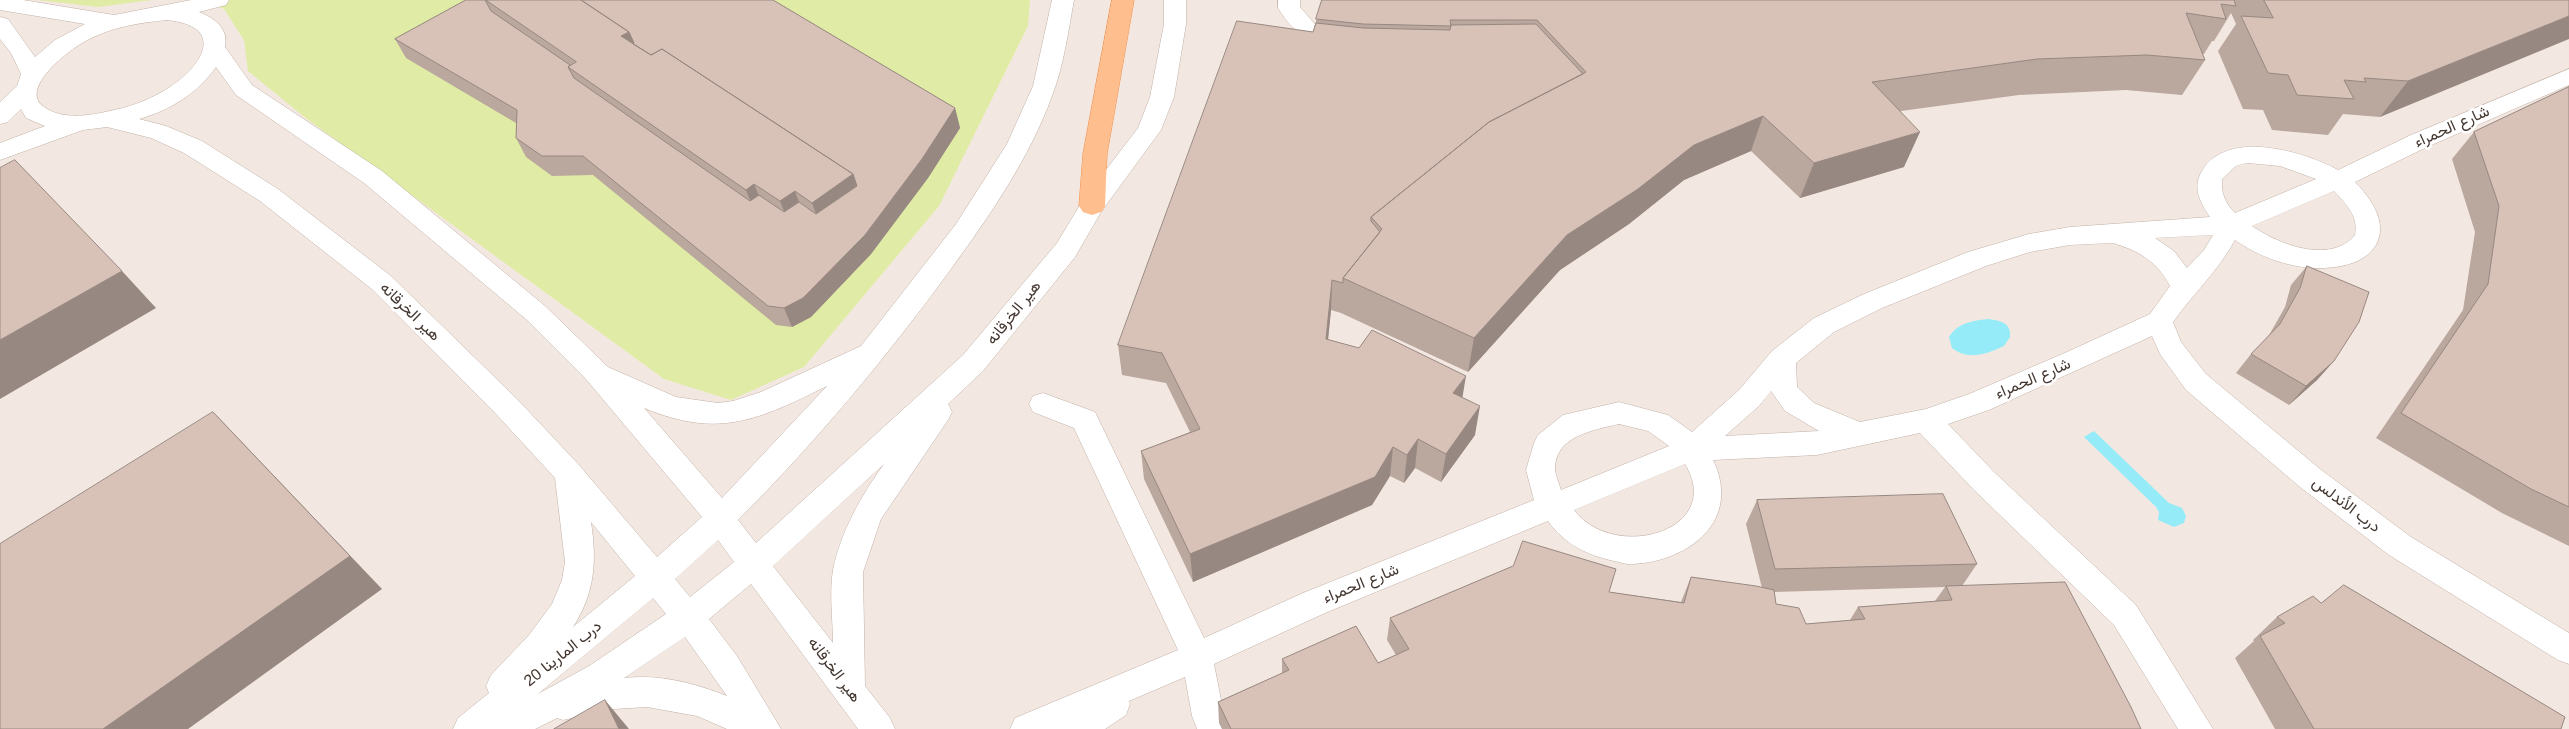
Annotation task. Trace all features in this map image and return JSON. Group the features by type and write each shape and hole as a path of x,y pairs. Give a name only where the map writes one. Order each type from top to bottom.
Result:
{"main road":[{"path":"1092,206 1096,154 1123,0"}],"street":[{"path":"0,116 29,82 46,58 65,44 113,22 141,15 167,13 218,0"},
{"path":"655,578 720,519 755,484 873,352 967,227 1018,145 1040,98 1057,33 1063,0"},
{"name":"هير الخرقانه","path":"688,617 754,564 831,496 973,363 1066,250 1092,206 1149,130 1162,97 1175,24 1175,0"},
{"path":"1289,0 1289,8 1308,29"},
{"path":"0,4 113,22"},
{"name":"هير الخرقانه","path":"167,13 190,16 206,24 215,36 216,50 244,90 373,177 529,306 595,370 720,519 878,729"},
{"path":"0,24 21,51 29,82 28,104 38,115 55,121 78,123 109,120 146,109 180,91 204,71 216,50"},
{"name":"شارع الحمراء","path":"1692,449 1749,398 1782,359 1824,325 1873,301 1977,258 2037,242 2070,236 2112,234 2168,227 2230,225 2336,181 2420,140 2569,76"},
{"name":"هير الخرقانه","path":"109,120 158,132 193,146 270,195 382,283 507,407 569,474 688,617 726,666 764,729"},
{"path":"0,152 78,123"},
{"path":"2247,155 2276,156 2308,165 2336,181 2350,192 2367,216 2369,227 2367,238 2360,247 2350,254 2318,259 2281,253 2254,240 2230,225 2213,204 2208,184 2210,175 2215,167 2234,157 2247,155"},
{"name":"شارع الحمراء","path":"1027,729 1314,603 1473,540 1550,506 1692,449 1817,443 1926,420 1979,402 2077,360 2158,321 2184,287 2213,257 2230,225"},
{"name":"شارع الحمراء","path":"2112,234 2142,243 2163,255 2171,263 2184,287"},
{"name":"درب الأندلس","path":"2158,321 2170,347 2196,382 2310,478 2400,546 2569,650"},
{"path":"595,370 651,399 678,408 719,414 746,409 873,352"},
{"path":"1782,359 1783,388 1798,406 1830,424 1861,434"},
{"path":"849,691 848,572 856,543 868,514 885,486 973,363"},
{"path":"1043,404 1085,420 1214,729"},
{"path":"1619,413 1640,416 1660,424 1678,435 1692,449 1703,468 1708,488 1706,507 1697,525 1681,539 1660,548 1635,551 1610,547 1585,538 1565,524 1550,506 1542,488 1540,471 1543,454 1550,439 1564,427 1579,418 1599,414 1619,413"},
{"path":"1926,420 1984,481 2125,615 2196,729"},
{"path":"462,729 552,630 562,616 575,590 580,563 569,474"},
{"name":"درب المارينا 20","path":"470,729 655,578"},
{"name":"درب المارينا 20","path":"501,729 544,708 637,653 688,617"},
{"name":"شارع الحمراء","path":"1078,729 1185,661"},
{"path":"544,708 632,692 655,693 681,697 713,706 758,729"}],"green space":[{"path":"37,0 152,0 98,7"},
{"path":"201,0 1030,0 1028,26 939,206 804,367 731,400 664,379 303,116 248,71 244,40 224,9"}],"water":[{"path":"1987,319 2000,321 2009,328 2010,337 2004,346 1978,355 1964,354 1952,348 1949,337 1956,329 1970,322"},
{"path":"2094,431 2169,503 2182,508 2186,516 2184,523 2174,527 2158,520 2159,512 2156,507 2084,437"}],"building":[{"path":"466,0 485,0 491,11 570,65 568,67 574,78 750,201 759,195 784,212 799,202 816,214 857,186 853,174 662,49 651,55 633,44 629,32 581,0 773,0 955,108 922,159 865,235 803,298 784,308 768,306 583,156 542,156 516,138 517,110 395,39"},
{"path":"486,0 581,0 629,32 621,36 651,55 662,49 853,174 812,203 795,191 780,201 754,184 746,190 568,67 576,62"},
{"path":"1322,0 2234,0 2236,6 2221,4 2226,19 2186,13 2205,60 2147,55 2037,59 1872,82 1920,132 1814,163 1763,116 1694,145 1638,189 1567,235 1474,338 1343,278 1382,229 1371,217 1489,122 1586,72 1537,20 1450,20 1451,26 1363,24 1316,19"},
{"path":"2264,0 2569,0 2569,16 2408,81 2364,78 2366,82 2344,80 2354,99 2297,95 2288,75 2268,73 2241,16 2273,18"},
{"path":"1237,21 1313,32 1316,23 1363,28 1450,30 1451,25 1536,24 1583,74 1489,122 1371,217 1371,221 1380,232 1343,278 1343,283 1332,280 1326,339 1359,348 1372,330 1466,376 1453,393 1480,406 1446,454 1418,439 1407,455 1393,447 1375,477 1190,554 1141,451 1200,429 1162,353 1118,345"},
{"path":"2569,87 2569,507 2531,489 2401,413 2488,284 2499,206 2474,132"},
{"path":"15,160 122,271 0,340 0,168"},
{"path":"2307,266 2369,292 2359,322 2334,361 2306,386 2251,354 2280,324 2300,288"},
{"path":"213,412 350,556 103,729 0,729 0,544"},
{"path":"1943,494 1977,564 1775,569 1757,500"},
{"path":"1523,541 1616,569 1609,592 1684,603 1691,577 1756,586 1774,590 1776,604 1799,608 1806,624 1865,619 1858,607 1952,600 1946,586 2065,582 2141,729 1231,729 1218,702 1289,670 1282,659 1356,626 1378,663 1409,649 1390,618 1513,566"},
{"path":"2344,585 2565,717 2561,729 2314,729 2260,636 2285,623 2277,617 2313,596 2321,603"},
{"path":"605,700 619,729 554,729"}]}
